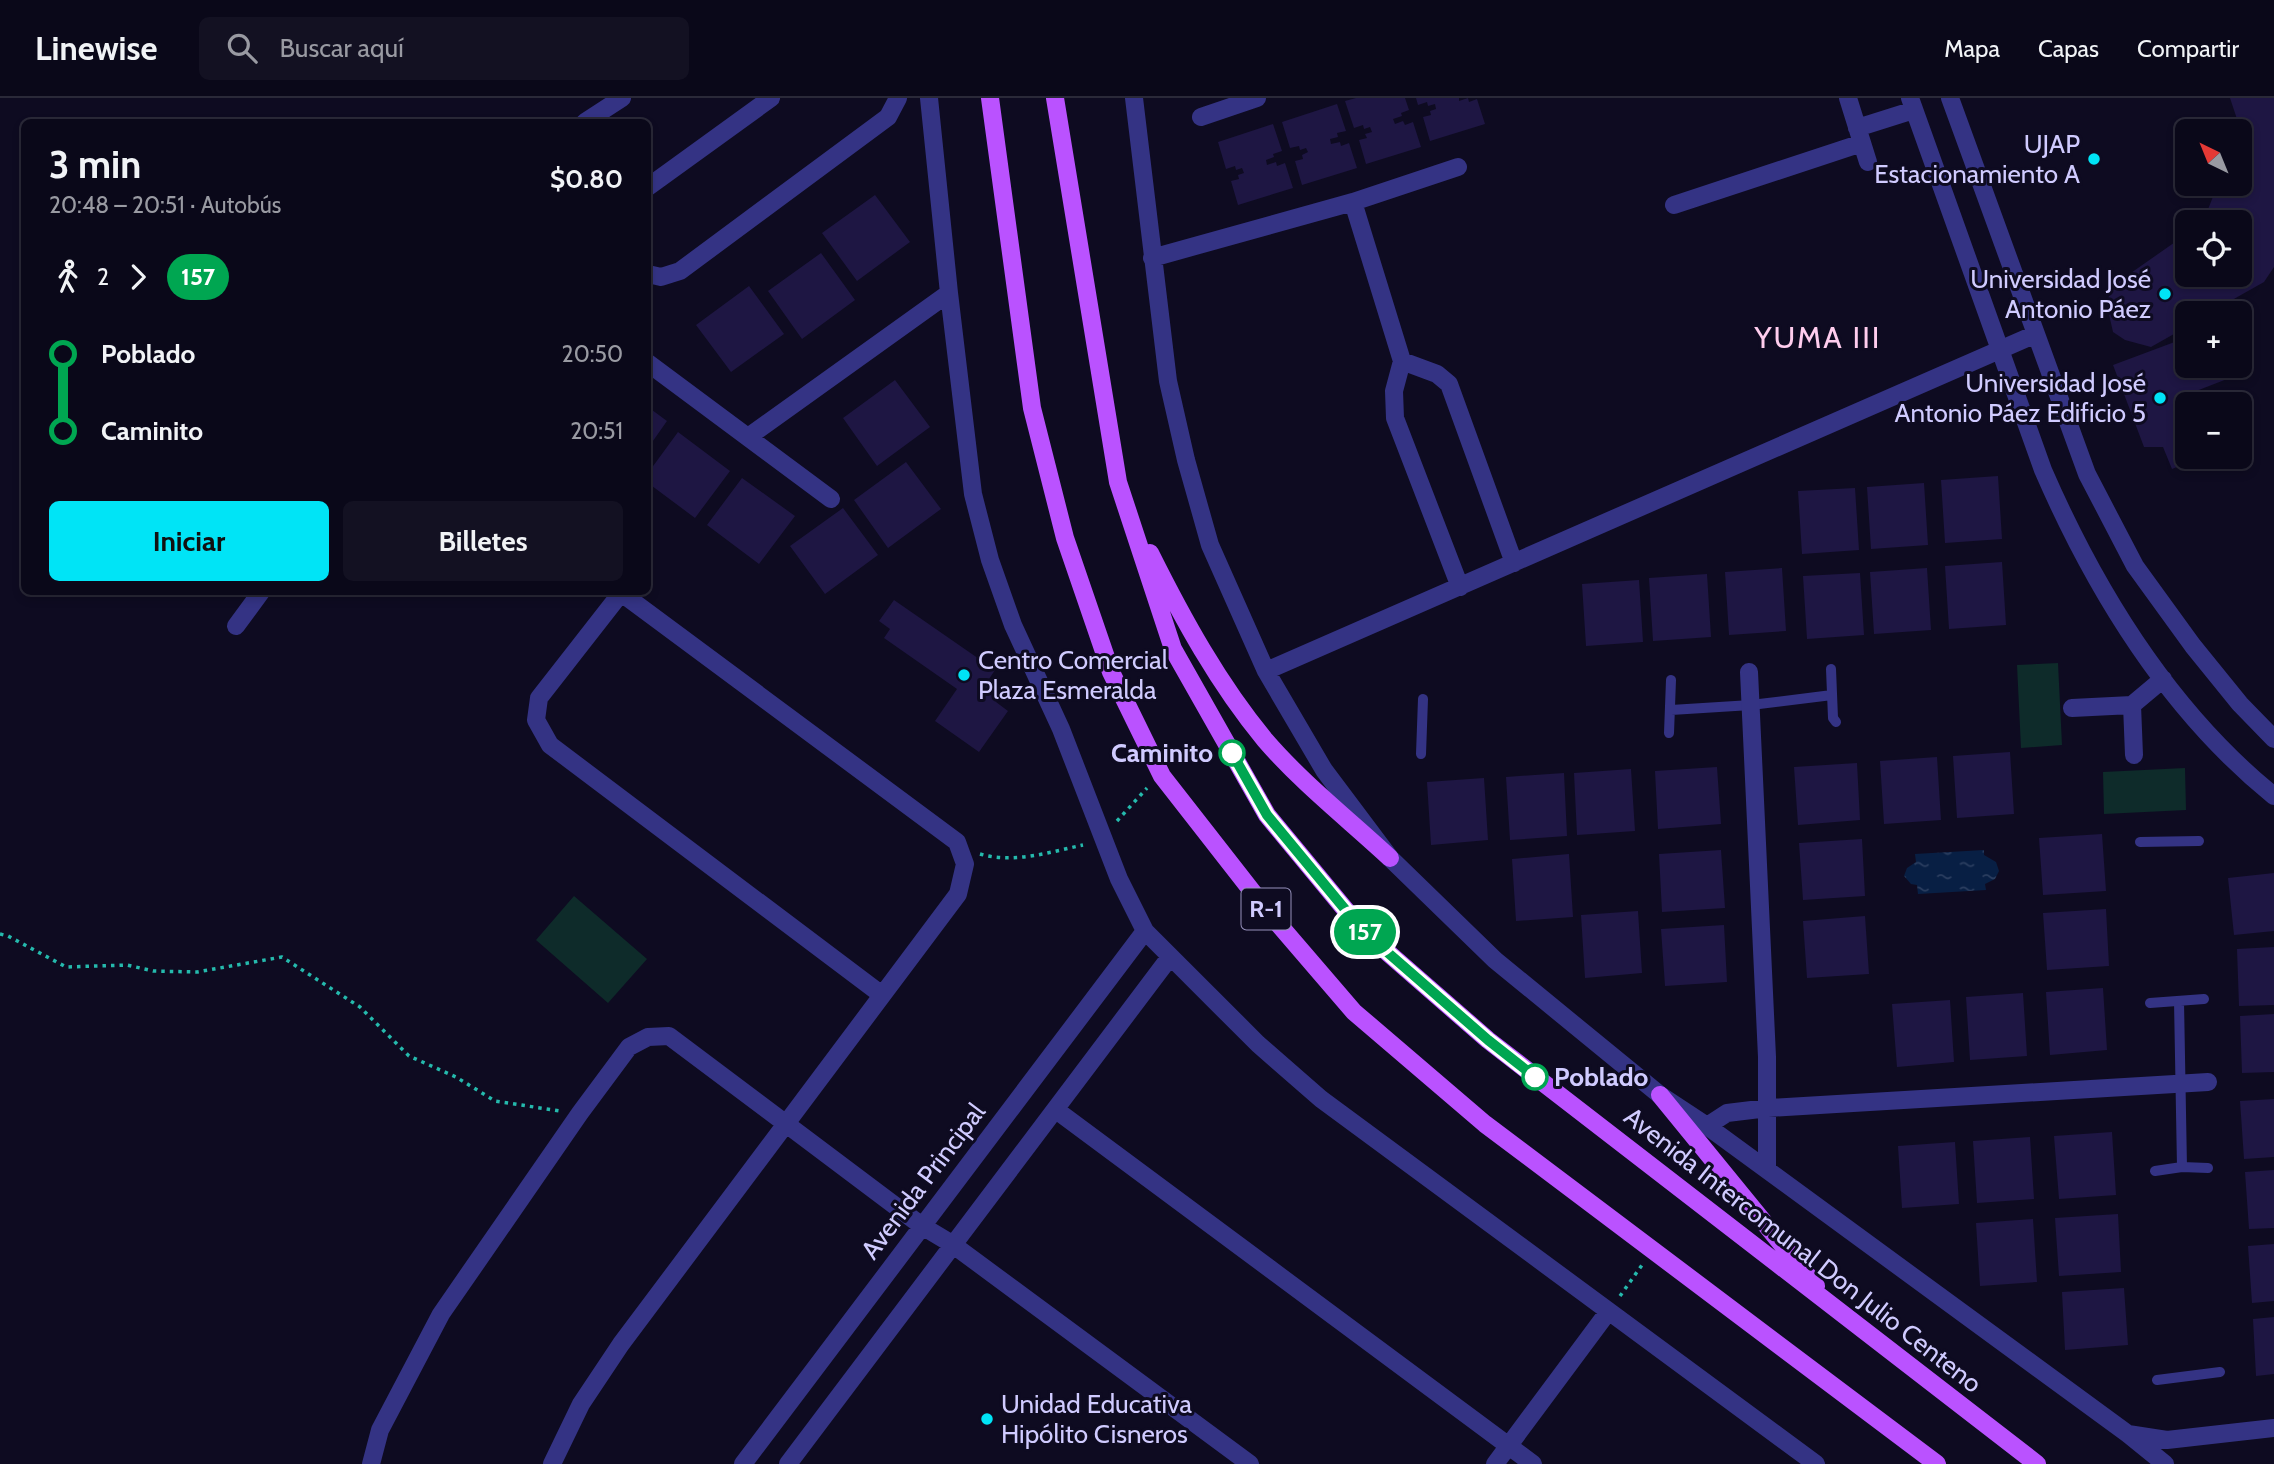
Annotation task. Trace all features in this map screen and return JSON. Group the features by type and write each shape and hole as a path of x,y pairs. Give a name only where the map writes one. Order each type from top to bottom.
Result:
{"main road":[{"name":"R-1","path":"990,98 1032,408 1065,538 1111,672 1162,776 1269,913 1354,1012 1485,1124 1937,1464"},
{"name":"Avenida Intercomunal Don Julio Centeno","path":"1055,98 1118,482 1172,649 1267,815 1363,931 1488,1040 2037,1464"},
{"path":"1124,501 1201,650 1234,701 1290,766 1390,858"},
{"path":"1660,1095 1836,1310"}],"street":[{"path":"590,119 622,98"},
{"path":"651,185 771,98"},
{"path":"651,275 661,277 680,271 888,117 898,98"},
{"path":"929,98 948,293 973,494 990,560 1013,625 1061,729 1119,879 1145,931 1258,1044 1321,1099 1816,1464"},
{"name":"Avenida Intercomunal Don Julio Centeno","path":"1134,98 1168,380 1186,460 1210,545 1266,671 1324,770 1390,858 1495,960 1660,1095 1766,1169 2128,1434 2165,1464"},
{"path":"1201,117 1257,98"},
{"path":"1848,98 1868,162"},
{"path":"1950,98 2087,474 2135,566 2232,695 2274,739"},
{"path":"1674,205 1860,135 1912,104 2043,470 2066,524 2105,596 2163,679 2203,728 2274,796"},
{"path":"1152,258 1353,202 1458,167"},
{"path":"1353,202 1402,361 1394,391 1395,418 1460,587"},
{"path":"748,438 948,293"},
{"path":"1266,671 2036,334"},
{"path":"1402,361 1437,374 1448,384 1514,563"},
{"path":"651,365 831,499"},
{"path":"236,626 259,595"},
{"path":"618,595 539,698 536,720 550,745 882,995"},
{"path":"552,1464 581,1404 621,1344 958,894 965,863 957,842 624,595"},
{"path":"1749,672 1768,1108 1766,1169"},
{"path":"2071,708 2132,705 2163,679"},
{"path":"2132,705 2134,755"},
{"name":"Avenida Principal","path":"743,1464 1145,931"},
{"path":"788,1464 1170,957"},
{"path":"371,1464 380,1430 441,1314 580,1113 629,1048 648,1037 669,1036 922,1226 953,1244 1250,1464"},
{"path":"1707,1126 1727,1113 1768,1108 2208,1082"},
{"path":"1056,1110 1533,1464"},
{"path":"1495,1464 1608,1312"},
{"path":"2128,1434 2167,1440 2274,1428"}],"lane":[{"path":"1831,669 1833,718 1836,722"},
{"path":"1669,733 1671,680"},
{"path":"1671,710 1751,705 1832,695"},
{"path":"1421,754 1423,699"},
{"path":"2140,842 2199,841"},
{"path":"2150,1003 2204,999"},
{"path":"2179,1001 2182,1167"},
{"path":"2155,1171 2182,1167 2208,1168"},
{"path":"2157,1380 2220,1372"}],"path":[{"path":"1104,836 1138,796 1162,776"},
{"path":"957,842 976,853 998,859 1020,858 1083,845"},
{"path":"0,934 66,967 127,965 153,971 197,972 282,957 360,1007 409,1056 456,1077 495,1101 580,1113"},
{"path":"1608,1312 1653,1251"}],"green space":[{"path":"2058,663 2062,745 2021,748 2017,665"},
{"path":"2185,768 2186,810 2104,814 2103,772"},
{"path":"574,896 647,959 608,1003 536,940"}],"water":[{"path":"1984,850 1984,855 1996,862 1999,871 1995,879 1985,884 1986,890 1918,894 1917,885 1911,884 1904,876 1907,868 1916,862 1915,854"}],"building":[{"path":"1356,98 1405,98 1409,110 1393,119 1395,124 1413,122 1421,147 1366,164 1359,140 1367,138 1365,134 1372,132 1370,127 1364,129 1363,125 1354,128 1345,101"},
{"path":"1416,98 1459,98 1459,101 1468,98 1469,102 1477,99 1485,124 1430,141 1423,117 1431,115 1430,111 1436,109 1435,104 1428,106 1427,102 1418,105"},
{"path":"2230,98 2274,98 2274,267 2264,282 2230,301 2175,301 2175,333 2151,347 2125,340 2113,332 2106,301 2118,282 2175,242 2175,287 2252,287 2252,210 2208,210 2213,196 2252,196 2252,119 2237,119"},
{"path":"1337,104 1346,131 1337,133 1338,137 1330,139 1331,144 1340,142 1341,146 1349,143 1357,168 1302,185 1295,161 1303,159 1302,155 1308,152 1306,148 1300,150 1299,146 1290,148 1282,122"},
{"path":"1273,124 1282,151 1266,160 1267,165 1285,163 1293,188 1238,205 1231,181 1239,179 1238,175 1244,173 1242,168 1236,170 1235,166 1226,169 1218,142"},
{"path":"875,195 910,242 857,281 822,233"},
{"path":"821,253 855,300 802,339 768,291"},
{"path":"749,286 784,334 731,372 696,325"},
{"name":"Universidad José Antonio Páez Edificio 5","path":"2175,342 2175,378 2230,378 2194,392 2175,392 2175,468 2172,469 2163,447 2144,447 2113,365"},
{"path":"895,380 930,427 877,466 843,418"},
{"path":"651,409 667,421 651,444"},
{"path":"678,432 730,471 695,518 651,485 651,469"},
{"path":"906,462 941,509 888,548 854,500"},
{"path":"1998,476 2002,539 1945,543 1941,480"},
{"path":"742,478 795,516 759,564 707,525"},
{"path":"1924,483 1928,545 1871,549 1867,487"},
{"path":"1855,488 1859,550 1802,554 1798,491"},
{"path":"843,508 878,555 825,594 790,546"},
{"path":"2002,562 2006,625 1949,629 1945,566"},
{"path":"1782,568 1786,631 1729,635 1725,572"},
{"path":"1927,568 1931,630 1874,634 1870,572"},
{"path":"1860,573 1864,635 1807,639 1803,576"},
{"path":"1707,574 1711,637 1653,641 1649,578"},
{"path":"1639,580 1643,642 1586,646 1582,584"},
{"name":"Centro Comercial Plaza Esmeralda","path":"894,600 995,670 989,679 1004,691 996,702 1008,711 979,752 935,721 957,689 884,638 890,629 879,621"},
{"path":"2010,752 2014,814 1957,818 1953,756"},
{"path":"1937,757 1941,820 1884,824 1880,761"},
{"path":"1857,763 1860,820 1798,825 1794,767"},
{"path":"1717,767 1721,824 1658,829 1655,771"},
{"path":"1631,769 1635,831 1577,835 1574,773"},
{"path":"1564,773 1567,836 1510,840 1506,777"},
{"path":"1484,778 1488,840 1431,845 1427,782"},
{"path":"2102,834 2106,891 2043,895 2039,838"},
{"path":"1862,839 1865,896 1803,900 1799,843"},
{"path":"1721,850 1725,908 1662,912 1659,854"},
{"path":"1569,854 1573,917 1516,921 1512,859"},
{"path":"2274,873 2274,931 2234,935 2228,878"},
{"path":"2106,909 2109,966 2047,970 2043,913"},
{"path":"1638,911 1642,973 1585,978 1581,915"},
{"path":"1865,916 1869,974 1807,978 1803,921"},
{"path":"1724,925 1727,982 1665,986 1661,929"},
{"path":"2274,947 2274,1005 2239,1006 2237,949"},
{"path":"2103,988 2107,1050 2050,1055 2046,992"},
{"path":"2023,993 2027,1056 1970,1060 1966,997"},
{"path":"1950,1000 1954,1062 1897,1067 1892,1004"},
{"path":"2274,1014 2274,1072 2242,1073 2240,1016"},
{"path":"2274,1099 2274,1157 2244,1159 2240,1101"},
{"path":"2112,1132 2116,1195 2059,1199 2054,1136"},
{"path":"2030,1137 2034,1199 1977,1203 1973,1141"},
{"path":"1955,1142 1959,1204 1902,1208 1898,1146"},
{"path":"2274,1170 2274,1228 2249,1229 2245,1172"},
{"path":"2118,1214 2121,1272 2059,1276 2055,1218"},
{"path":"2033,1219 2037,1282 1980,1286 1976,1223"},
{"path":"2274,1244 2274,1301 2252,1303 2248,1246"},
{"path":"2124,1288 2128,1345 2065,1350 2062,1292"},
{"path":"2274,1317 2274,1374 2256,1376 2253,1319"}],"bus line":[{"name":"157","path":"1232,753 1267,815 1363,931 1488,1040 1535,1077"}],"place":[{"name":"UJAP Estacionamiento A","path":"2094,159"},
{"name":"Universidad José Antonio Páez","path":"2165,294"},
{"name":"Universidad José Antonio Páez Edificio 5","path":"2160,398"},
{"name":"Centro Comercial Plaza Esmeralda","path":"964,675"},
{"name":"Caminito","path":"1232,753"},
{"name":"Poblado","path":"1535,1077"},
{"name":"Unidad Educativa Hipólito Cisneros","path":"987,1419"}],"district":[{"name":"YUMA III","path":"1818,338"}]}
